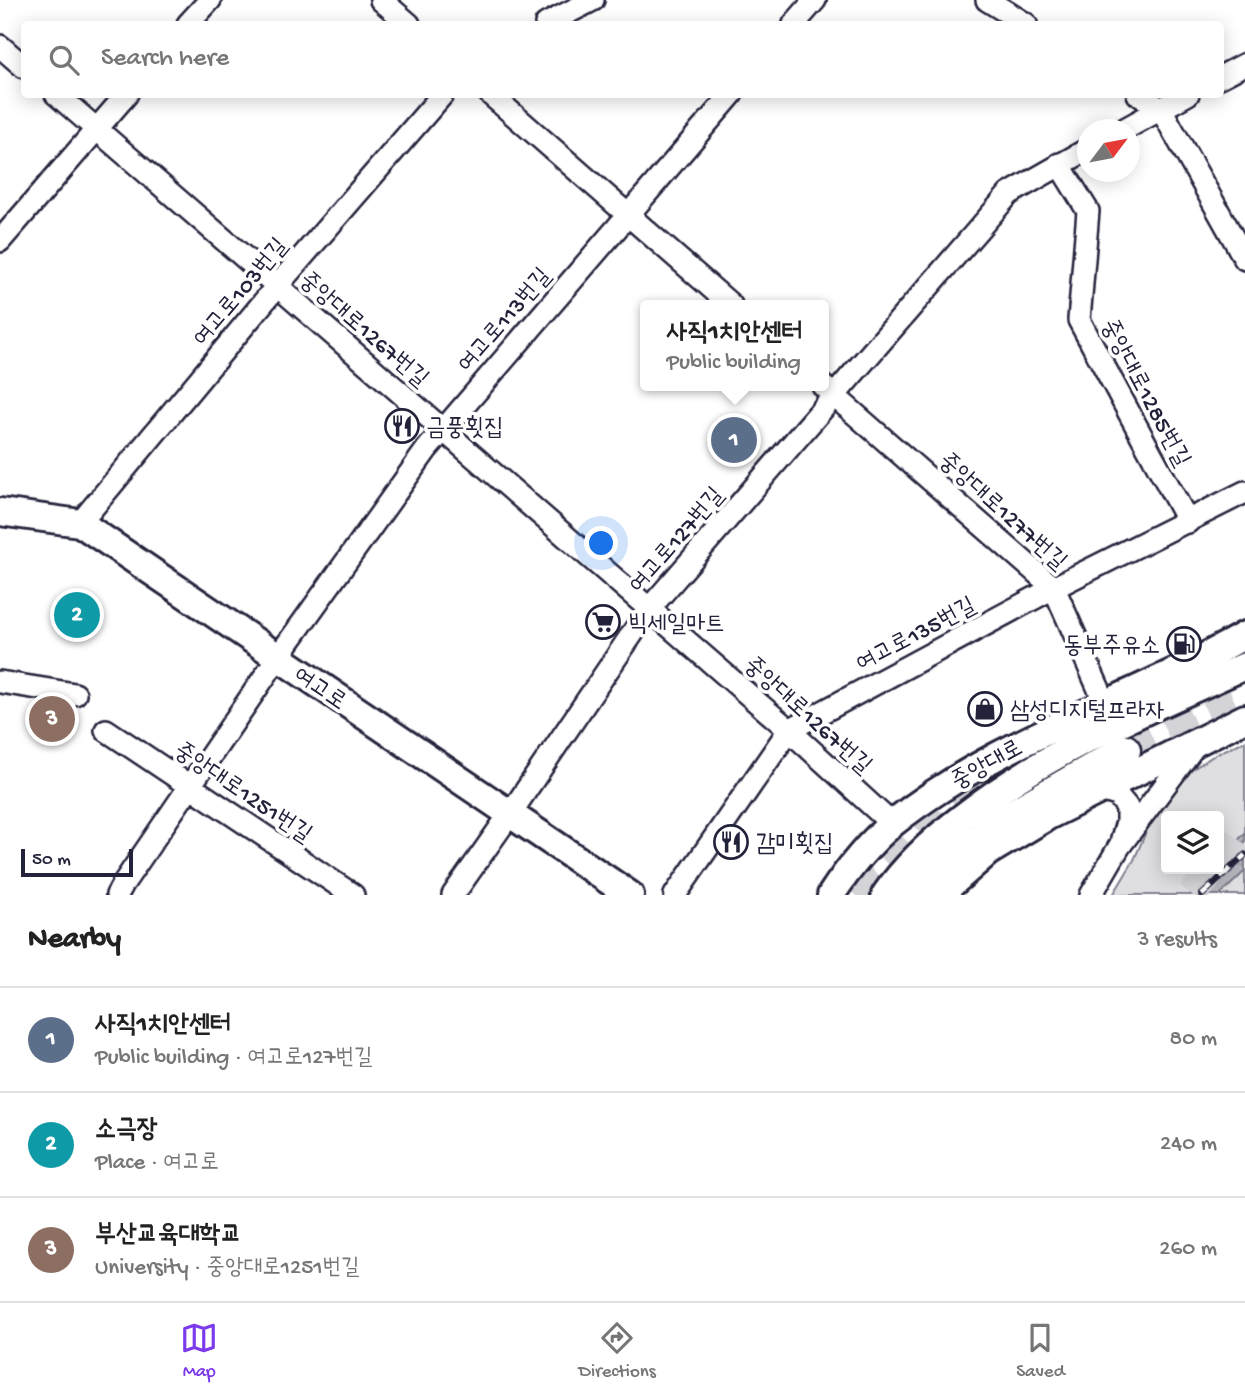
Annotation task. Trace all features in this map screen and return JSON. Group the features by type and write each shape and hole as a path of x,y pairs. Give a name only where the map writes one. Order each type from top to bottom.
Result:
{"highway":[{"path":"915,895 948,863 1005,819 1125,750"}],"main road":[{"name":"여고로","path":"0,512 80,523 630,895"},
{"name":"중앙대로","path":"831,895 860,856 892,824 954,778 1013,747 1203,659 1245,635"},
{"path":"1203,659 1245,645"},
{"path":"885,895 931,842 1000,789 1077,742 1245,666"},
{"path":"939,895 988,852 1048,816 1245,718"}],"street":[{"path":"191,21 210,0"},
{"path":"381,0 406,21"},
{"path":"553,21 593,0"},
{"path":"797,21 815,0"},
{"path":"987,0 1021,21"},
{"path":"0,46 21,64"},
{"path":"1224,75 1245,64"},
{"name":"중앙대로1267번길","path":"60,98 789,730 892,824"},
{"path":"0,241 124,98"},
{"name":"여고로103번길","path":"80,523 276,286 440,98"},
{"path":"494,98 725,300"},
{"name":"여고로113번길","path":"117,895 278,657 419,460 729,98"},
{"path":"1144,98 1161,109 1245,259"},
{"path":"1140,121 1181,98"},
{"name":"여고로127번길","path":"453,895 649,608 829,391 1009,194 1077,154"},
{"name":"중앙대로1285번길","path":"1059,164 1087,211 1079,320 1188,522"},
{"name":"중앙대로1277번길","path":"829,391 1054,588 1106,705"},
{"name":"여고로135번길","path":"675,895 789,730 1054,588 1245,492"},
{"path":"0,681 75,694"},
{"name":"중앙대로1251번길","path":"106,730 353,895"},
{"path":"1091,895 1119,847 1200,740"},
{"path":"1100,790 1117,795 1127,807 1127,822 1119,847"}],"shaded area":[{"path":"1245,741 1245,895 1113,895 1134,860 1157,806 1174,781 1218,753"}],"water":[{"path":"1245,833 1245,871 1220,895 1190,895 1206,874 1224,874 1224,855"}],"tunnel":[{"path":"1125,750 1245,695"},
{"path":"855,895 870,876 913,836 974,789 1025,763"},
{"path":"1224,856 1245,829"},
{"path":"1192,895 1209,874"}],"railway":[{"path":"1202,895 1245,855"}],"place":[{"name":"금풍횟집","path":"402,426"},
{"name":"사직1치안센터","path":"734,440"},
{"name":"소극장","path":"77,615"},
{"name":"빅세일마트","path":"603,622"},
{"name":"동부주유소","path":"1184,644"},
{"name":"삼성디지털프라자","path":"985,709"},
{"name":"부산교육대학교","path":"52,719"},
{"name":"감미횟집","path":"731,842"}]}
